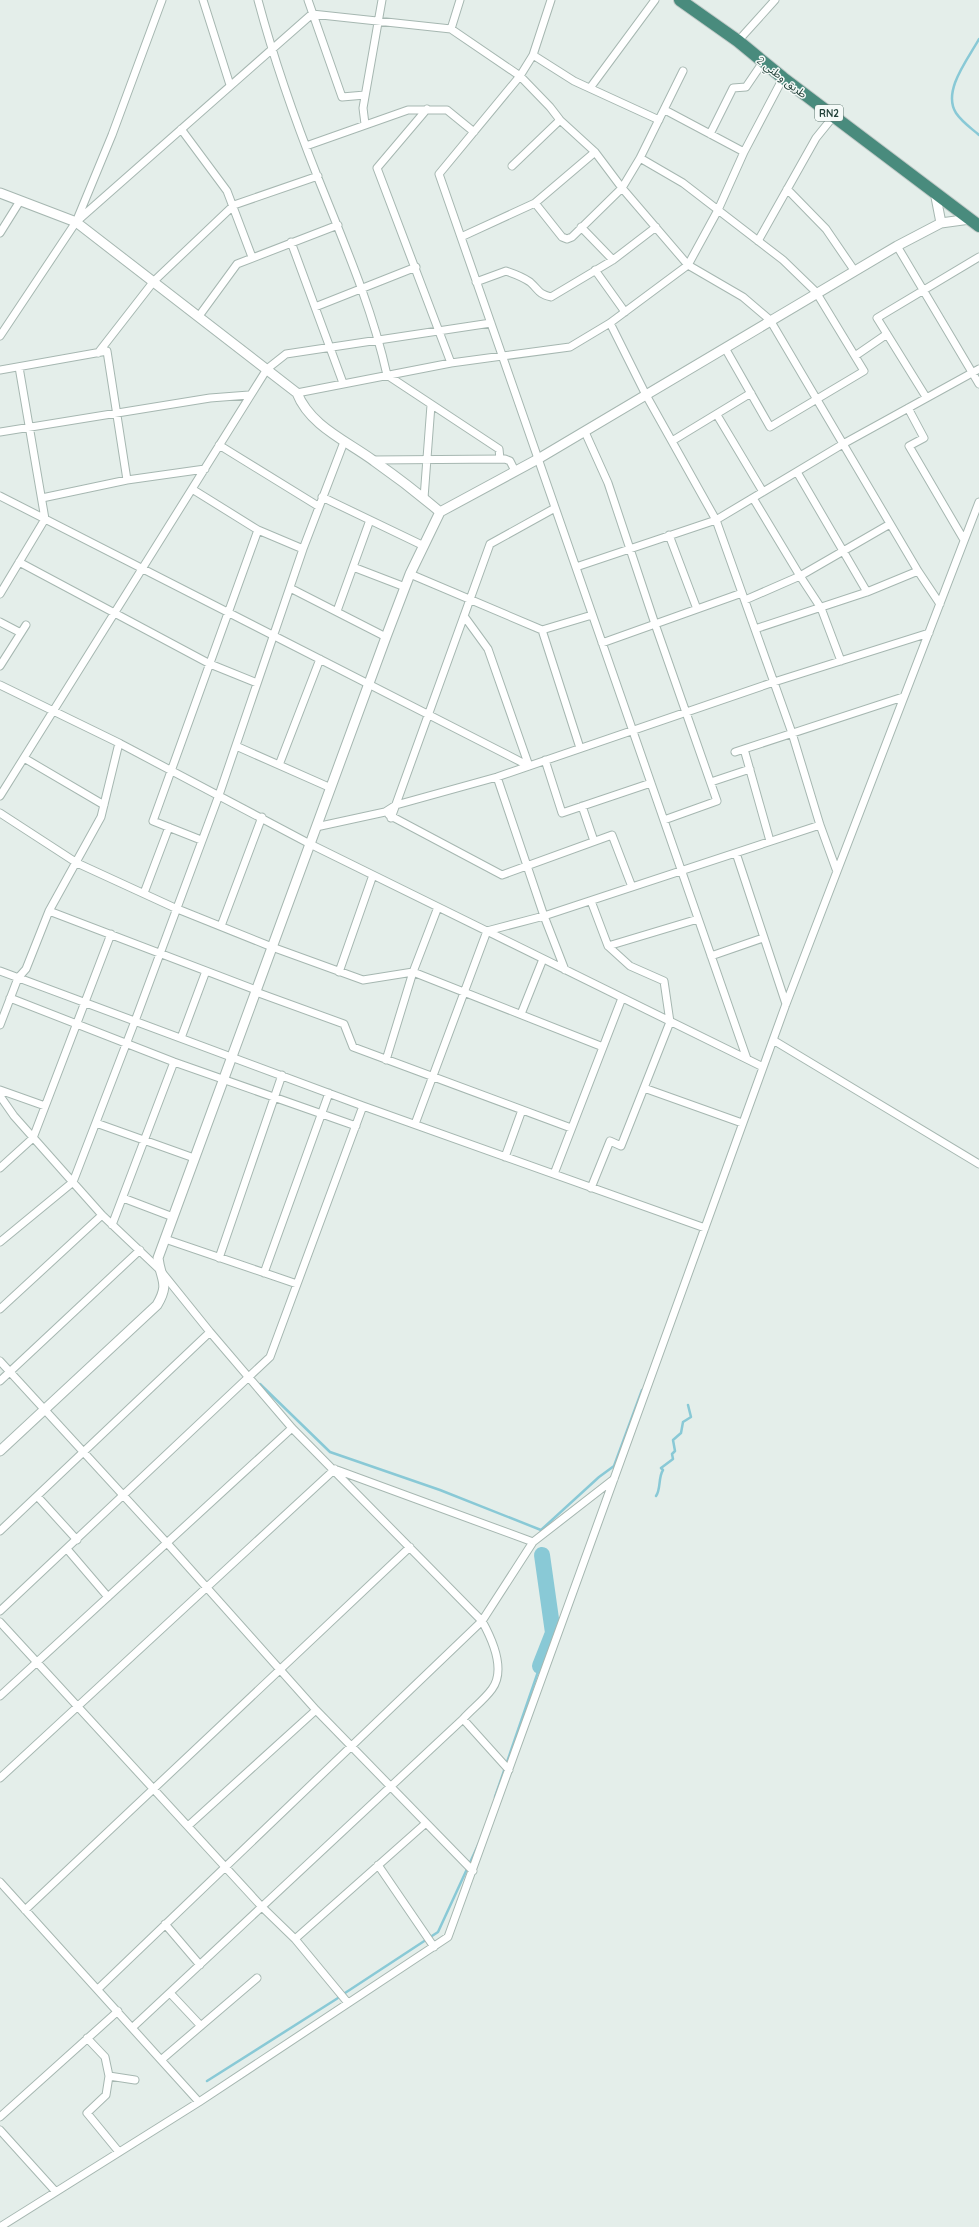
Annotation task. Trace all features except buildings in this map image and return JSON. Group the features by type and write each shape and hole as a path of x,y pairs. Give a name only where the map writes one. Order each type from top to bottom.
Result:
{"highway":[{"name":"طريق وطني 2","path":"680,0 738,41 782,78 974,222"}],"street":[{"path":"0,336 76,222 112,135 162,0"},
{"path":"203,0 230,86"},
{"path":"258,0 271,49 306,146 362,289 380,341 387,375 499,449 500,459"},
{"path":"308,0 342,97 365,95"},
{"path":"365,124 363,108 382,0"},
{"path":"451,29 460,0"},
{"path":"551,0 533,55 520,76 439,174 747,1059"},
{"path":"590,88 655,0"},
{"path":"738,41 775,0"},
{"path":"76,222 312,14 451,29 520,76 550,107 560,120 595,152 622,188 688,265 743,297 770,320 918,571 940,604"},
{"path":"533,55 569,79 659,120"},
{"path":"710,134 734,88 746,87 763,62"},
{"path":"535,203 564,238 572,237 622,188 640,158 683,71"},
{"path":"297,393 342,383 451,363 570,346 610,323 688,265 718,210 744,152 782,78"},
{"path":"427,109 377,168 416,267 451,363"},
{"path":"306,146 408,110 447,110 474,132"},
{"path":"665,110 744,152"},
{"path":"758,241 816,138 833,117"},
{"path":"512,166 560,120"},
{"path":"181,129 227,191 234,206 252,257"},
{"path":"461,237 535,203 595,152"},
{"path":"640,158 684,183 783,260 816,292 864,371 770,427 725,348"},
{"path":"98,353 154,281 234,206 318,176"},
{"path":"788,189 826,228 854,270"},
{"path":"935,192 941,223"},
{"path":"0,193 76,222 297,393 302,404 309,413 344,442 373,460 424,498 440,512"},
{"path":"0,233 20,201"},
{"path":"0,1451 157,1305 164,1293 165,1283 160,1270 158,1258 386,637 410,574 440,512 538,459 816,292 898,246 941,223 974,222"},
{"path":"199,316 237,264 338,225"},
{"path":"581,227 613,260"},
{"path":"476,282 506,271 522,277 531,283 539,293 551,297 613,260 656,227"},
{"path":"291,242 342,383"},
{"path":"898,246 924,291 976,371 979,384"},
{"path":"926,397 877,318 979,257"},
{"path":"315,308 416,267"},
{"path":"595,270 625,312"},
{"path":"0,796 249,395 267,369 286,354 330,349 440,332 491,322"},
{"path":"610,323 646,395 716,520 792,733 820,825 836,868"},
{"path":"855,356 887,334"},
{"path":"0,370 107,351 127,480"},
{"path":"0,594 45,519 19,367"},
{"path":"576,567 716,520 843,444 926,397 976,371"},
{"path":"672,441 751,393"},
{"path":"0,432 210,398 249,395"},
{"path":"424,498 431,405"},
{"path":"908,408 924,438 909,446 964,540"},
{"path":"716,415 763,492"},
{"path":"584,432 608,482 685,712 717,801 664,820"},
{"path":"0,1242 73,1182 135,1021 236,746 318,506 344,442"},
{"path":"219,445 318,506"},
{"path":"373,460 426,461 500,459 510,461 515,471"},
{"path":"42,498 127,480 204,469"},
{"path":"797,472 867,592"},
{"path":"192,489 258,530 303,549"},
{"path":"322,497 424,546"},
{"path":"753,498 821,608 841,661"},
{"path":"1,500 45,519 529,766"},
{"path":"0,2227 199,2102 348,2003 433,1944 448,1937 742,1123 836,868 979,502"},
{"path":"391,818 490,544 555,508"},
{"path":"337,611 370,520"},
{"path":"602,643 697,609 743,596 800,576 890,524"},
{"path":"201,840 153,821 258,530"},
{"path":"669,535 697,609"},
{"path":"19,562 210,664 257,683"},
{"path":"353,567 405,588"},
{"path":"755,629 867,592 918,571"},
{"path":"410,574 542,630 592,615"},
{"path":"290,588 386,637"},
{"path":"464,616 488,649 529,766"},
{"path":"0,622 21,633"},
{"path":"0,666 26,625"},
{"path":"542,630 580,748"},
{"path":"316,827 385,812 396,805 497,777 774,682 929,633"},
{"path":"279,765 320,659"},
{"path":"0,685 119,743 262,817 310,844 763,1067"},
{"path":"735,752 903,696"},
{"path":"0,1025 18,978 26,969 49,911 77,863 101,817 119,743"},
{"path":"236,746 331,788"},
{"path":"744,749 770,841"},
{"path":"24,758 104,805"},
{"path":"545,760 562,813 651,783"},
{"path":"711,782 750,769"},
{"path":"497,777 544,916 566,970"},
{"path":"582,806 594,841"},
{"path":"385,812 391,818 502,875 612,834 632,887"},
{"path":"0,813 77,863 176,908 272,947 363,980 413,972 603,1047"},
{"path":"221,926 262,817"},
{"path":"488,931 544,916 591,901 820,825"},
{"path":"144,893 169,827"},
{"path":"736,852 763,938 786,1004"},
{"path":"339,972 373,875"},
{"path":"591,901 608,946 630,966 664,981 670,1022 621,1146 610,1141 592,1188"},
{"path":"386,1060 413,972 438,907"},
{"path":"49,911 344,1024 353,1047 571,1128"},
{"path":"608,946 698,919"},
{"path":"415,1124 488,931"},
{"path":"0,1168 33,1138 111,934"},
{"path":"711,956 763,938"},
{"path":"521,1014 543,959"},
{"path":"181,1038 206,970"},
{"path":"0,971 363,1106 704,1228"},
{"path":"10,998 174,1062 356,1126"},
{"path":"554,1174 622,998"},
{"path":"773,1040 979,1164"},
{"path":"112,1225 174,1062"},
{"path":"219,1258 282,1075"},
{"path":"644,1088 742,1123"},
{"path":"0,1090 45,1106"},
{"path":"264,1273 330,1093"},
{"path":"0,1096 33,1138 102,1215 160,1270 210,1332 292,1428 335,1469 482,1621 493,1642 498,1666 492,1688 463,1719 133,2028"},
{"path":"0,1611 124,1497 270,1357 363,1106"},
{"path":"505,1157 522,1110"},
{"path":"96,1123 194,1158"},
{"path":"123,1198 173,1217"},
{"path":"0,1309 102,1215"},
{"path":"165,1239 297,1284"},
{"path":"0,1380 140,1250"},
{"path":"0,1530 210,1332"},
{"path":"0,1361 207,1587 316,1710 350,1746 392,1785 426,1823 473,1870"},
{"path":"0,1696 292,1428"},
{"path":"335,1469 533,1542"},
{"path":"0,1778 335,1469"},
{"path":"98,1989 482,1621 533,1542 614,1479"},
{"path":"37,1496 77,1540"},
{"path":"25,1910 410,1547"},
{"path":"67,1549 108,1597"},
{"path":"0,1622 77,1707 154,1788 262,1908 295,1939 348,2003"},
{"path":"188,1826 316,1710"},
{"path":"463,1719 509,1770"},
{"path":"295,1939 426,1823"},
{"path":"378,1865 433,1944"},
{"path":"0,1882 199,2102"},
{"path":"165,1924 200,1965"},
{"path":"161,2060 256,1978"},
{"path":"170,1993 200,2026"},
{"path":"0,2118 118,2011"},
{"path":"87,2038 105,2057 109,2076 106,2095 87,2113 119,2152"},
{"path":"109,2076 135,2080"},
{"path":"0,2130 56,2192"}],"waterway":[{"path":"979,39 958,75 952,95 953,104 958,116 979,135"},
{"path":"260,1384 330,1452 440,1490 541,1530 599,1477 614,1466 642,1390"},
{"path":"656,1496 658,1493 660,1476 663,1470 661,1468 673,1459 672,1454 675,1451 673,1440 681,1433 683,1422 691,1417 688,1405"},
{"path":"540,1666 553,1633 542,1555"},
{"path":"495,1797 540,1666"},
{"path":"345,1993 438,1932 479,1843"},
{"path":"207,2081 338,1998"}]}
